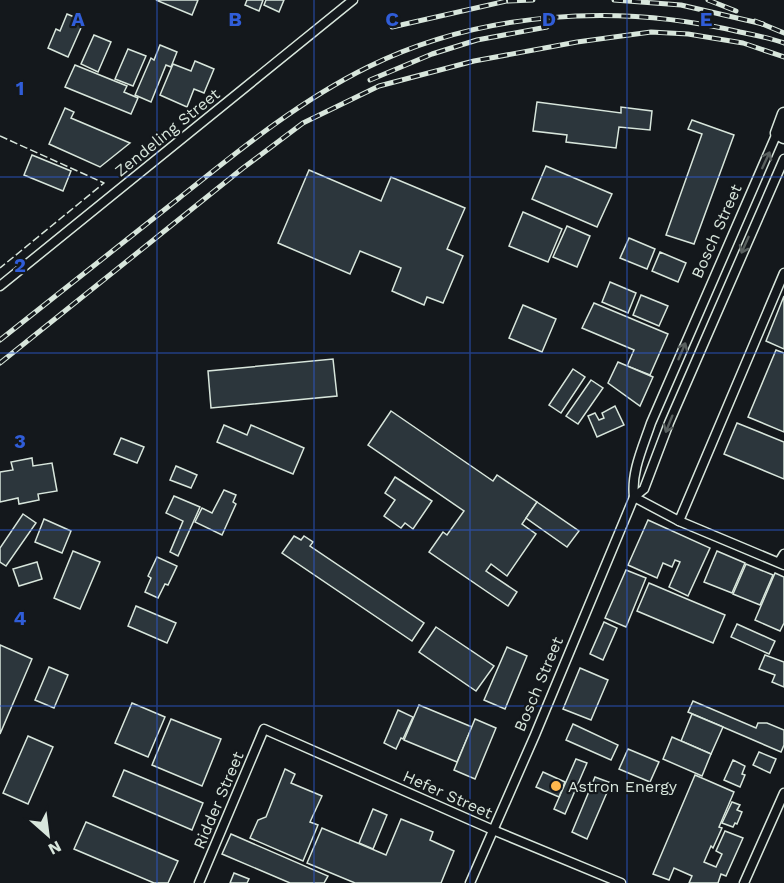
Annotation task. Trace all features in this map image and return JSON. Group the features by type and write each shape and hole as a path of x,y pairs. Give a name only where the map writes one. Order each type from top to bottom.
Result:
{"street":[{"name":"Zendeling Street","path":"0,286 353,0"},
{"name":"Bosch Street","path":"634,497 632,484 651,423 782,126"},
{"name":"Bosch Street","path":"470,883 634,497 644,489 669,423 784,159"},
{"path":"679,521 784,273"},
{"path":"634,497 679,521 781,564 784,554"},
{"name":"Hefer Street","path":"264,729 493,830 621,883"},
{"name":"Ridder Street","path":"199,883 264,729"},
{"path":"744,883 784,793"}],"building":[{"path":"156,0 198,0 192,15"},
{"path":"247,0 263,0 259,11 245,5"},
{"path":"266,0 284,0 279,12 264,5"},
{"path":"67,14 84,21 68,57 48,48 56,29 60,31"},
{"path":"94,35 111,42 98,72 81,64"},
{"path":"160,45 177,52 171,67 166,65 151,102 135,95 151,58 154,60"},
{"path":"128,49 146,56 133,86 115,79"},
{"path":"195,61 214,69 204,93 194,89 187,107 160,95 173,64 191,71"},
{"path":"75,65 127,86 124,92 138,98 131,114 65,87"},
{"path":"537,102 621,113 621,107 652,111 650,130 619,127 616,148 566,142 567,135 533,131"},
{"path":"65,108 74,112 71,118 130,143 100,167 49,144"},
{"path":"692,120 734,135 694,244 666,235 702,134 688,129"},
{"path":"32,155 71,171 63,191 24,175"},
{"path":"546,166 612,194 597,227 532,199"},
{"path":"309,170 381,201 391,177 465,208 447,249 463,256 443,303 427,297 424,305 392,291 401,268 360,251 350,274 278,243"},
{"path":"523,212 562,229 548,262 509,246"},
{"path":"567,226 590,236 577,267 553,257"},
{"path":"629,238 655,249 647,269 620,258"},
{"path":"660,252 686,263 678,282 652,271"},
{"path":"610,282 636,293 628,313 602,302"},
{"path":"641,295 668,306 659,326 633,315"},
{"path":"784,296 784,349 766,341"},
{"path":"594,303 668,334 650,375 627,366 634,350 582,328"},
{"path":"523,305 556,319 542,352 509,338"},
{"path":"776,350 784,353 784,432 748,417"},
{"path":"333,359 337,396 211,408 208,371"},
{"path":"618,362 653,377 640,406 608,383"},
{"path":"573,369 585,377 561,413 549,405"},
{"path":"591,380 603,388 578,424 566,416"},
{"path":"615,406 624,425 597,437 588,416 595,413 599,420 604,418 602,413"},
{"path":"391,411 493,481 497,475 537,502 522,524 536,534 507,576 491,564 486,571 517,592 508,606 429,552 443,532 447,535 464,511 368,445"},
{"path":"737,423 784,442 784,479 724,454"},
{"path":"224,425 247,435 251,425 304,448 293,474 217,442"},
{"path":"121,438 144,447 137,463 114,454"},
{"path":"32,458 33,466 52,463 57,491 38,494 39,500 19,504 18,498 0,502 0,472 13,470 11,462"},
{"path":"176,466 197,475 191,488 170,480"},
{"path":"395,477 432,501 413,529 405,523 401,528 384,516 395,500 385,493"},
{"path":"224,490 236,495 233,502 236,504 222,535 195,522 202,508 212,513"},
{"path":"174,496 200,507 178,556 170,552 183,521 166,513"},
{"path":"537,502 579,531 567,547 526,518"},
{"path":"23,514 36,523 6,566 0,562 0,548"},
{"path":"44,519 71,531 62,553 35,542"},
{"path":"648,520 710,548 688,596 669,587 680,562 675,560 672,567 663,563 657,578 628,565"},
{"path":"294,536 301,540 304,536 313,542 310,546 424,623 412,641 282,553"},
{"path":"73,551 100,562 80,609 54,598"},
{"path":"717,551 745,563 732,593 704,582"},
{"path":"157,557 177,566 168,585 165,584 158,598 145,592 151,578 148,576"},
{"path":"37,562 42,579 19,586 13,569"},
{"path":"746,564 773,575 760,605 733,594"},
{"path":"626,570 646,578 626,627 605,618"},
{"path":"775,573 784,577 784,623 780,631 755,620"},
{"path":"649,583 725,615 713,643 637,611"},
{"path":"136,606 176,623 167,643 128,626"},
{"path":"604,622 617,628 603,660 590,654"},
{"path":"737,624 775,641 769,654 731,637"},
{"path":"436,627 494,666 476,691 419,652"},
{"path":"0,645 32,659 0,734"},
{"path":"507,647 527,656 505,709 484,700"},
{"path":"765,655 784,662 784,687 772,682 775,675 759,669"},
{"path":"49,667 68,675 54,708 35,700"},
{"path":"580,668 608,680 591,720 563,709"},
{"path":"693,701 756,728 758,723 767,723 784,730 784,745 781,752 688,712"},
{"path":"132,703 165,717 148,757 115,743"},
{"path":"419,705 472,727 457,762 404,740"},
{"path":"398,710 413,717 396,749 384,743"},
{"path":"692,714 723,727 711,754 681,741"},
{"path":"171,719 221,739 202,786 152,765"},
{"path":"475,719 496,728 475,779 454,770"},
{"path":"573,724 618,745 611,760 566,740"},
{"path":"28,736 53,747 28,804 3,793"},
{"path":"672,737 711,754 702,776 663,759"},
{"path":"628,749 659,762 650,782 619,769"},
{"path":"759,752 776,759 770,773 753,765"},
{"path":"576,759 587,763 565,814 554,809"},
{"path":"733,760 745,766 742,774 745,775 740,787 724,780"},
{"path":"285,769 295,774 291,783 322,796 310,822 318,825 303,861 250,838 258,820 266,817"},
{"path":"124,770 203,803 192,830 113,796"},
{"path":"543,772 565,782 559,797 536,787"},
{"path":"695,775 734,792 719,827 722,828 704,862 716,867 722,854 716,851 725,831 743,838 726,876 721,874 718,883 689,883 692,876 674,868 669,880 653,874"},
{"path":"595,777 611,783 587,839 572,832"},
{"path":"732,802 740,805 737,810 742,812 737,824 735,823 733,827 722,823"},
{"path":"373,809 387,815 373,849 359,843"},
{"path":"401,819 433,832 430,840 454,851 441,883 355,883 307,863 322,828 386,855"},
{"path":"86,822 178,861 168,883 154,883 74,849"},
{"path":"231,834 328,876 324,883 290,883 222,854"},
{"path":"234,873 249,879 247,883 230,883"}],"railway":[{"path":"392,27 511,0"},
{"path":"508,1 533,0"},
{"path":"614,0 681,5 763,24"},
{"path":"708,0 736,11"},
{"path":"0,340 223,163 293,111 342,80 411,48 457,34 503,24 551,18 598,16 646,17 694,23 757,35 784,43"},
{"path":"755,21 784,33"},
{"path":"370,80 432,54 477,40 547,27"},
{"path":"0,363 243,168 303,123 379,86 474,61 577,42 651,32 688,34 743,43 784,57"}],"fence":[{"path":"0,136 104,183 0,268"}],"place":[{"name":"Astron Energy","path":"556,786"}]}
